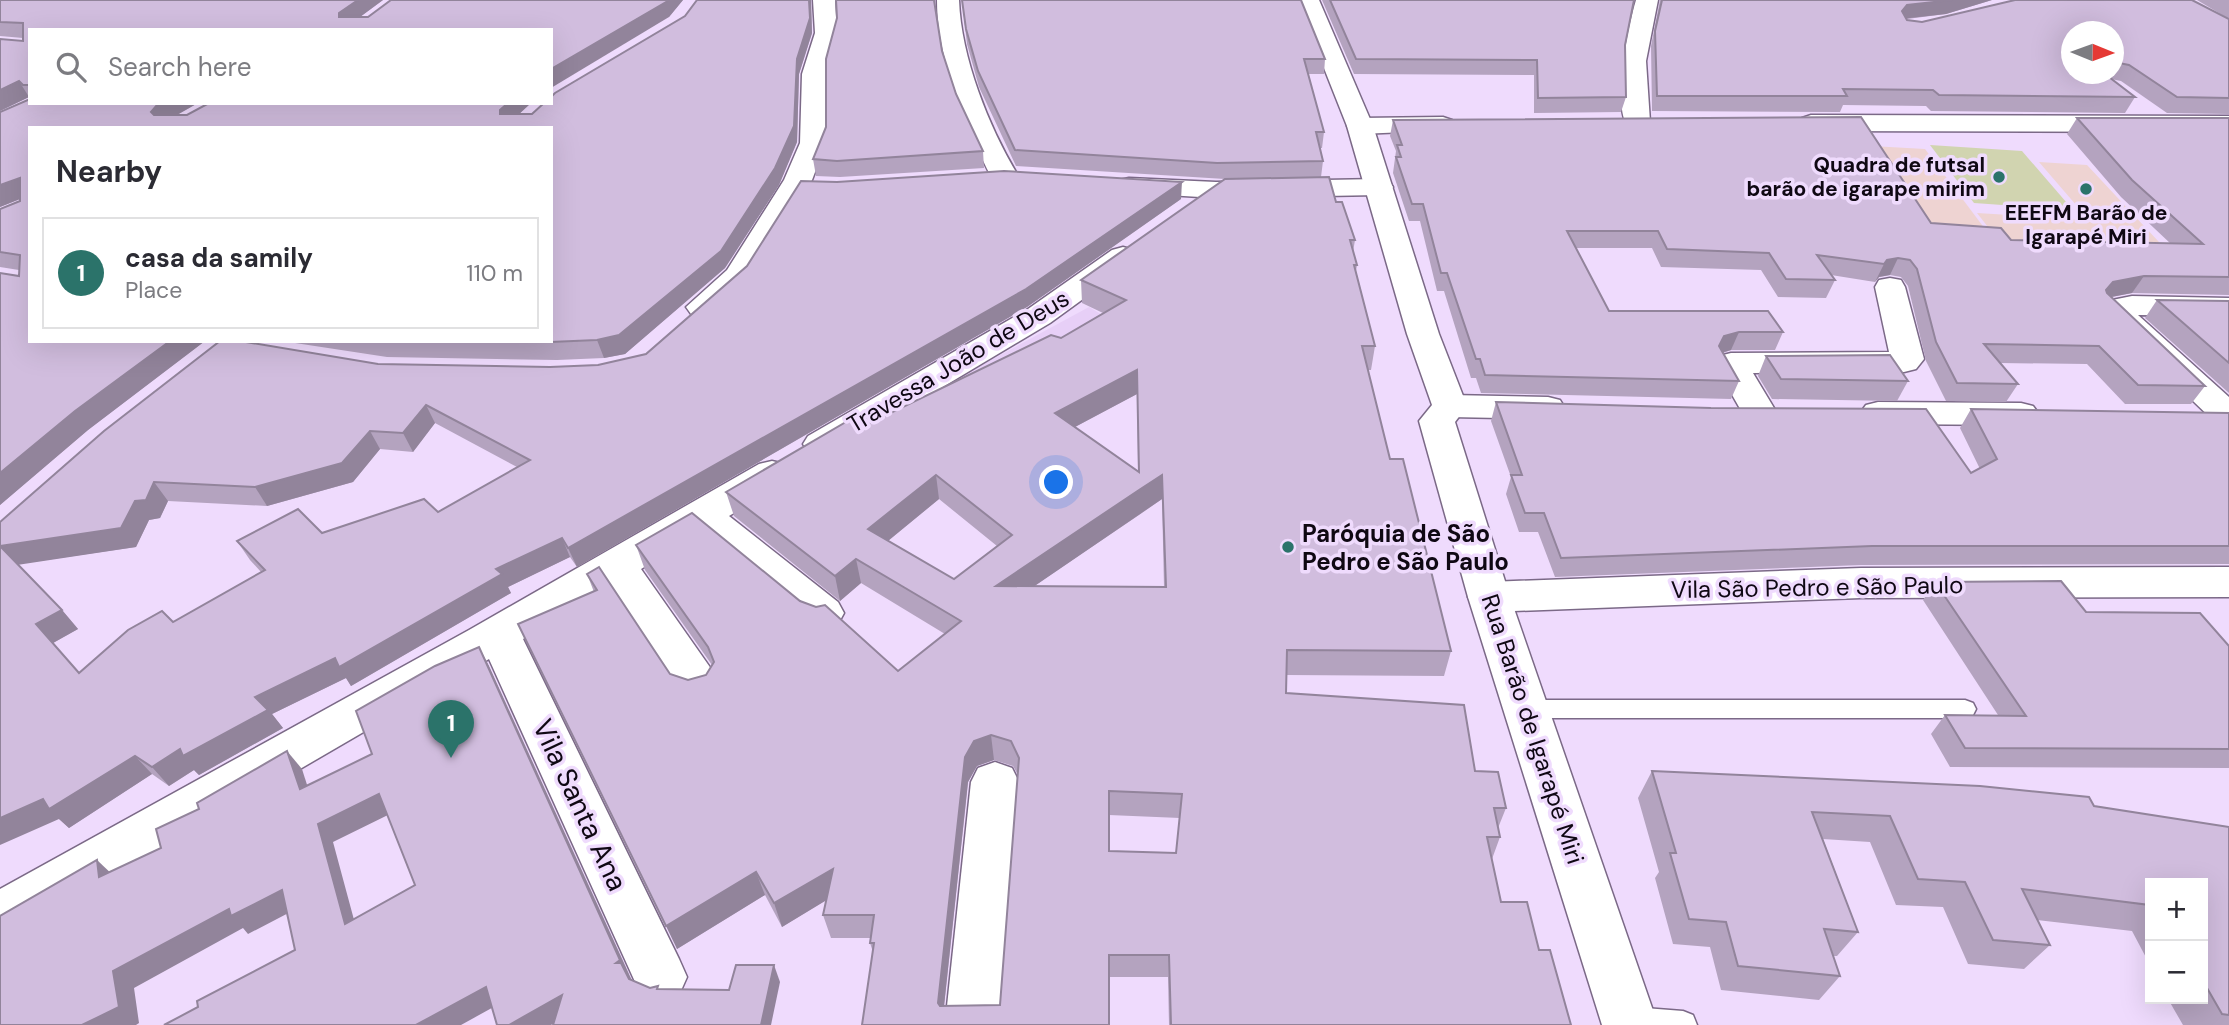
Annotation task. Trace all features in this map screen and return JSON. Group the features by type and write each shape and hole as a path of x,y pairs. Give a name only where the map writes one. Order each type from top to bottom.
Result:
{"street":[{"path":"678,328 738,276 795,186 813,143 814,74 826,33 824,0"},
{"path":"948,0 948,24 960,79 993,158 1018,178 977,178"},
{"path":"1308,0 1360,126 1423,334 1450,406 1583,409"},
{"path":"1609,123 1650,122 1632,69 1639,26 1647,0"},
{"path":"2130,102 2159,123"},
{"path":"1781,123 2229,124"},
{"path":"1360,126 1472,125"},
{"path":"1098,183 1216,190 1379,187"},
{"path":"795,186 828,187"},
{"name":"Travessa João de Deus","path":"0,916 412,680 499,634 1039,316 1216,190"},
{"path":"1717,413 1772,413 1731,363 1903,362 1907,359 1890,287"},
{"path":"2229,307 2132,306 2113,309 2229,418"},
{"name":"Rua Barão de Igarapé Miri","path":"1450,406 1437,421 1489,597 1629,1023"},
{"path":"1841,413 2046,414"},
{"path":"2179,416 2229,418"},
{"path":"702,515 823,612"},
{"path":"615,564 698,685"},
{"name":"Vila São Pedro e São Paulo","path":"1489,597 1861,583 2229,582"},
{"name":"Vila Santa Ana","path":"499,634 660,977"},
{"path":"973,1025 995,782"}],"lane":[{"path":"1527,709 1965,709"},
{"path":"1629,1023 1683,1025"}],"shaded area":[{"path":"1782,141 1925,149 1994,241 1829,228"},
{"name":"EEEFM Barão de Igarapé Miri","path":"2039,162 2087,165 2173,257 2002,245 1977,213 2089,220"},
{"path":"1089,307 1129,331 851,436"}],"green space":[{"name":"Quadra de futsal barão de igarape mirim","path":"1930,145 2022,151 2073,210 1974,203"}],"building":[{"path":"0,0 358,0 339,13 339,17 368,17 391,0 668,0 553,68 553,28 28,28 28,85 19,81 0,90 0,39 23,41 23,23 0,22"},
{"path":"697,0 809,0 810,18 797,59 794,126 775,168 721,251 619,335 597,340 553,342 553,126 28,126 28,343 167,343 75,411 0,473 0,273 19,276 20,255 0,252 0,209 20,201 20,178 0,185 0,112 28,100 28,105 157,105 151,112 154,115 187,115 205,105 506,105 500,110 500,114 532,114 542,105 553,105 555,93 685,16"},
{"path":"836,0 934,0 942,51 956,94 983,151 837,161 813,159 826,127 826,59 837,18"},
{"path":"962,0 1301,0 1325,59 1304,59 1324,132 1316,132 1323,161 1217,163 1015,150 978,71 966,29"},
{"path":"1330,0 1634,0 1625,45 1626,97 1538,98 1537,60 1356,59"},
{"path":"1662,0 1952,0 1907,5 1902,11 1907,20 1922,22 2015,0 2192,0 2229,19 2229,98 2177,97 2124,64 2124,21 2061,21 2061,84 2118,84 2135,97 1939,95 1933,90 1843,89 1847,96 1657,96 1655,31"},
{"path":"1861,117 1931,223 2001,228 2011,240 2203,244 2132,180 2077,118 2229,118 2229,277 2144,276 2113,282 2106,290 2205,386 2138,385 2099,346 1984,344 2018,384 1957,383 1936,342 1917,269 1910,260 1898,258 1887,260 1884,264 1817,255 1835,280 1786,279 1769,253 1667,249 1658,231 1567,231 1609,311 1768,311 1783,332 1739,332 1724,336 1719,346 1739,381 1485,375 1480,359 1476,359 1447,273 1441,273 1423,204 1412,204 1396,157 1401,157 1397,145 1402,145 1393,120"},
{"path":"1004,171 1182,182 1026,289 568,548 562,538 496,569 502,574 339,667 335,658 255,697 268,710 183,756 180,749 152,767 135,756 49,809 43,799 0,818 0,546 0,522 104,431 217,343 252,343 378,364 550,367 598,365 646,354 747,266 801,181 837,182","holes":["426,405 530,460 438,512 424,499 322,533 298,509 237,541 265,570 173,622 162,611 128,630 79,673 36,624 62,610 0,546 121,528 135,501 146,500 154,482 255,487 342,463 370,431 403,433"]},
{"path":"1329,177 1336,202 1342,202 1355,240 1350,240 1357,265 1354,265 1375,346 1362,346 1390,459 1403,459 1451,651 1287,650 1286,693 1464,705 1475,771 1498,772 1506,808 1494,808 1500,837 1487,837 1501,902 1527,902 1539,950 1550,950 1571,1025 1171,1025 1169,955 1109,955 1109,1025 862,1025 874,943 870,943 874,915 823,915 833,869 774,903 756,872 666,926 518,624 597,590 587,574 599,567 670,674 688,680 706,675 714,662 708,647 636,545 692,513 800,601 816,607 825,605 898,671 961,621 856,559 835,576 726,492 863,412 870,423 1051,335 1061,338 1126,300 1081,280 1225,179","holes":["1137,370 1139,472 1055,413","936,475 1012,535 954,579 868,529","1162,475 1166,587 996,586","991,735 1011,741 1019,758 1000,1005 940,1006 938,1003 965,757 974,741","1109,791 1182,794 1176,853 1109,851"]},
{"path":"2157,300 2229,301 2229,363"},
{"path":"1890,355 1908,381 1781,379 1766,356"},
{"path":"1496,402 1711,408 1926,409 1971,473 1997,459 1971,409 2229,413 2229,546 1872,546 1561,558 1544,513 1525,513 1511,475 1522,475"},
{"path":"2061,581 2086,612 2200,613 2229,646 2229,749 1965,748 1945,715 2026,716 1935,582"},
{"path":"479,647 620,960 616,963 621,963 629,979 650,988 658,986 657,989 729,990 736,965 774,965 761,1025 553,1025 562,995 509,1025 497,1025 486,987 416,1025 164,1025 198,1007 197,1001 295,950 282,890 231,916 229,909 113,971 119,1007 82,1025 0,1025 0,916 97,860 99,877 161,848 156,829 199,809 197,803 287,751 300,789 372,754 356,711 435,666","holes":["379,794 415,885 345,924 318,824"]},
{"path":"1652,771 1980,786 2089,797 2094,806 2229,827 2229,1015 2222,1014 2208,990 2208,878 2145,878 2145,904 2022,889 2050,945 1993,940 1965,882 1918,879 1890,816 1812,812 1858,932 1824,929 1840,976 1738,966 1726,922 1689,919 1670,853 1676,853"}],"place":[{"name":"Quadra de futsal barão de igarape mirim","path":"1999,177"},
{"name":"EEEFM Barão de Igarapé Miri","path":"2086,189"},
{"name":"Paróquia de São Pedro e São Paulo","path":"1288,547"},
{"name":"casa da samily","path":"451,758"}]}
